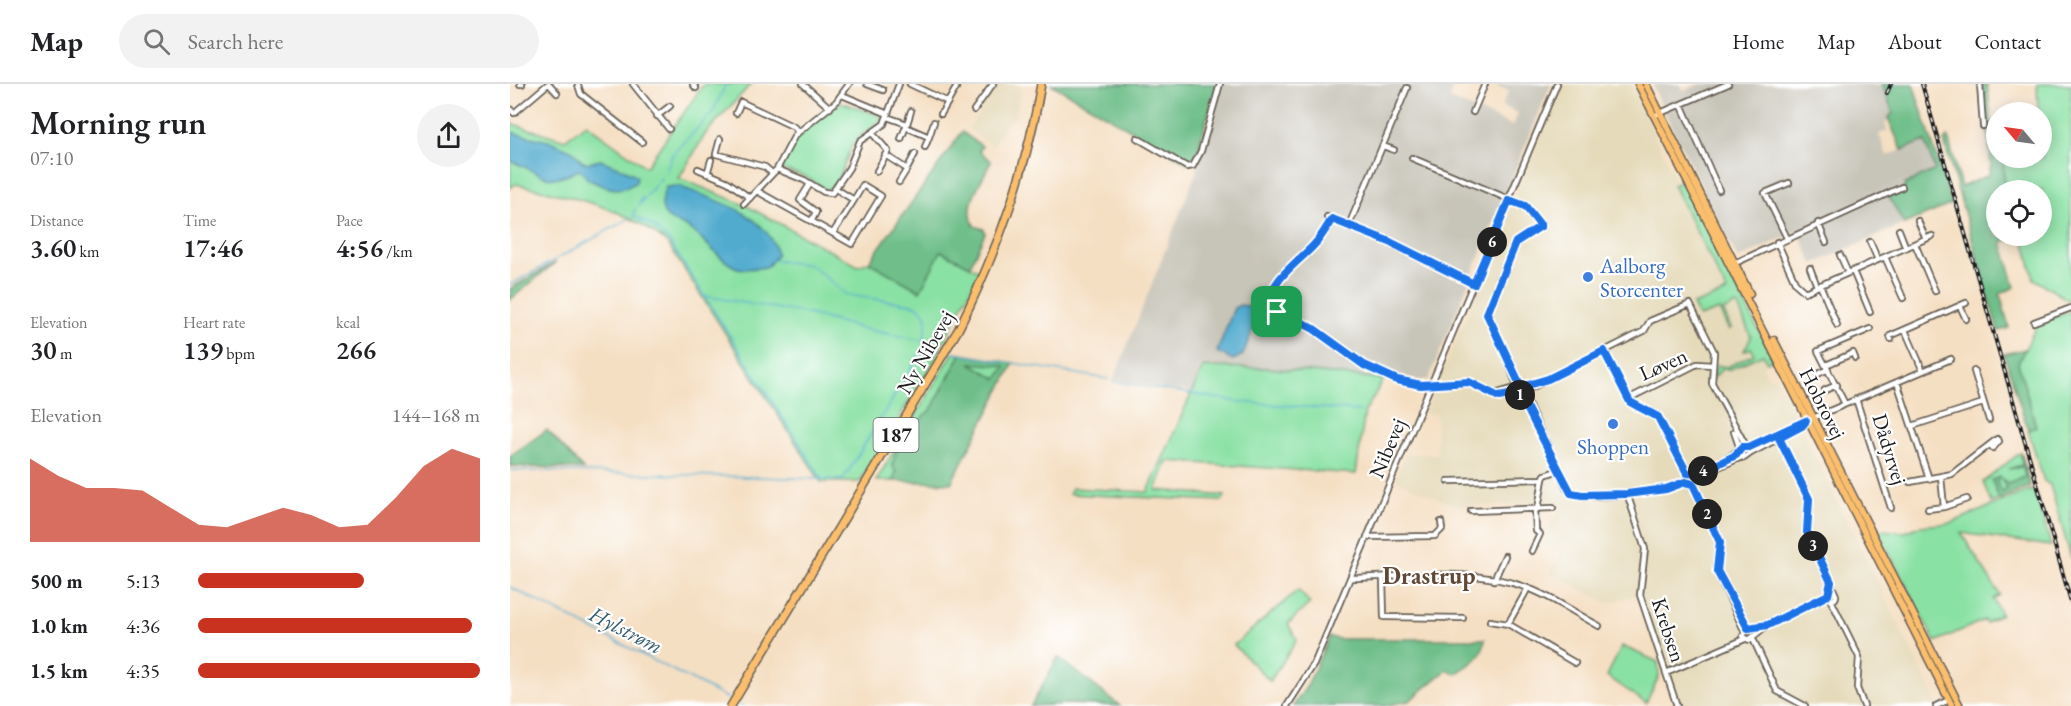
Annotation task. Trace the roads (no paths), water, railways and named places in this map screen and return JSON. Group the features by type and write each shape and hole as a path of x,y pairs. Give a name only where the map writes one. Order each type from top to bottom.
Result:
{"highway":[{"name":"Ny Nibevej","path":"731,706 958,330 996,246 1027,147 1041,84"},
{"path":"1027,147 1041,84"}],"main road":[{"name":"Hobrovej","path":"1638,84 1657,115 1733,264 1953,704"},
{"name":"Hobrovej","path":"1646,84 1657,115"},
{"name":"Hobrovej","path":"1810,419 1925,654 1953,704"}],"street":[{"path":"510,109 514,113 540,86 549,84 557,93"},
{"path":"578,84 581,94 642,142"},
{"path":"633,84 656,110 657,117 669,129"},
{"path":"803,84 830,108"},
{"path":"744,204 775,171 798,132 830,108 849,84"},
{"path":"867,84 883,90"},
{"path":"720,139 716,154 765,167 810,184 828,194 836,189 849,168 856,146 884,123 899,84"},
{"path":"910,84 948,102"},
{"path":"974,110 993,84"},
{"path":"1137,138 1187,167 1194,166 1201,151 1220,84"},
{"path":"1473,112 1485,84"},
{"name":"Nibevej","path":"1287,706 1307,678 1557,84"},
{"path":"1657,115 1728,84"},
{"path":"1980,84 1983,126"},
{"path":"870,94 873,86"},
{"path":"941,114 956,88"},
{"path":"1349,225 1407,88"},
{"path":"842,95 929,136"},
{"path":"736,113 741,102 794,127 798,132"},
{"path":"1682,104 1719,190"},
{"path":"657,117 670,106"},
{"path":"901,139 911,111"},
{"path":"925,147 934,122"},
{"path":"872,133 887,153 907,169"},
{"path":"877,171 891,145"},
{"path":"1383,146 1394,150"},
{"path":"899,183 915,154"},
{"path":"1412,159 1525,206 1541,226 1516,242 1488,310 1488,318 1567,489 1576,495 1627,494 1666,489 1685,482 1693,484"},
{"path":"707,174 711,160"},
{"path":"698,169 728,182 750,198"},
{"path":"1787,238 1765,193 1789,183"},
{"path":"810,184 800,200 816,212 812,220"},
{"path":"757,191 852,244 881,196 863,185 833,233"},
{"path":"1733,264 1902,187"},
{"path":"836,189 854,200"},
{"path":"1474,284 1390,242 1330,218 1313,246 1284,274 1272,292 1269,305 1314,329 1377,372 1408,384 1469,382 1503,398 1520,390"},
{"path":"1918,221 1926,239"},
{"path":"1818,224 1826,242"},
{"path":"1899,230 1906,248"},
{"path":"1777,242 1800,290 1805,292 1932,236"},
{"path":"1870,242 1878,260"},
{"path":"1915,244 1929,283 1935,291"},
{"path":"1840,255 1865,307 1870,312"},
{"path":"1885,257 1900,295"},
{"path":"1810,268 1837,326"},
{"name":"Løven","path":"1520,390 1548,379 1644,331 1650,321 1690,304 1714,352 1712,383 1732,423 1749,448"},
{"path":"1891,339 1890,336 1963,304 1966,319"},
{"path":"2034,322 2071,308"},
{"path":"1828,322 1835,320"},
{"path":"1845,404 1818,351 1870,329"},
{"path":"1905,330 1923,371"},
{"path":"1604,351 1628,399 1658,417 1687,473 1685,482"},
{"path":"1818,374 1853,353 1855,358"},
{"path":"1749,448 1810,419 1951,359"},
{"name":"Løven","path":"1628,399 1697,364 1712,365"},
{"path":"1974,371 1989,420"},
{"path":"1897,382 1929,479"},
{"path":"1825,390 1837,385"},
{"name":"Dådyrvej","path":"1856,399 1891,508"},
{"path":"1912,426 1983,404"},
{"path":"1805,706 1777,691 1759,656 1716,569 1720,542 1693,484 1696,476 1739,450 1779,438 1810,419"},
{"name":"Løven","path":"1732,423 1742,457"},
{"path":"1779,438 1809,499 1807,532 1831,582 1831,596 1859,657 1857,688 1864,706"},
{"path":"1910,482 1941,477 1969,464 1991,446"},
{"path":"1687,473 1696,476 1742,457 1747,458 1749,448"},
{"path":"1532,551 1540,534 1536,531 1536,509 1543,479 1545,475 1559,470"},
{"path":"1941,477 1944,507"},
{"path":"1448,481 1543,479"},
{"name":"Krebsen","path":"1627,494 1645,549 1640,595 1677,706"},
{"path":"1928,509 1944,507 1967,499"},
{"path":"1471,511 1553,508"},
{"path":"1367,537 1435,536 1442,529 1442,522"},
{"path":"1494,580 1505,556"},
{"path":"1350,578 1464,576 1494,580 1528,588 1599,626"},
{"path":"1383,578 1384,617 1463,618"},
{"path":"1508,624 1528,588"},
{"path":"1666,673 1831,596"},
{"path":"1490,621 1508,624 1575,663"},
{"path":"1936,706 1953,704"}],"water":[{"path":"510,132 552,142 573,151 581,161 587,163 601,160 632,173 637,177 636,182 624,188 612,188 587,179 583,172 578,170 558,178 543,176 510,161"},
{"path":"678,186 723,203 752,219 764,229 777,255 767,267 742,269 728,263 694,232 664,214 662,203 666,187"},
{"path":"1240,305 1254,307 1259,313 1243,355 1233,360 1217,352 1234,308"}],"waterway":[{"path":"666,172 672,155 712,113 726,84"},
{"path":"641,203 661,178"},
{"path":"639,205 642,197"},
{"path":"635,209 633,216 653,226 669,241 822,479 843,480 924,348 940,351"},
{"path":"510,285 628,219"},
{"path":"705,296 809,314 864,329 924,341 927,317 919,307 847,295 811,265 773,260"},
{"path":"953,353 1108,379"},
{"path":"1113,381 1240,402 1360,411"},
{"path":"510,470 821,479"},
{"name":"Hylstrøm","path":"510,587 729,699"}],"railway":[{"path":"1887,93 1891,84"},
{"path":"1922,84 2071,602"}],"place":[{"name":"Aalborg Storcenter","path":"1588,277"},
{"name":"Shoppen","path":"1613,424"}],"district":[{"name":"Drastrup","path":"1429,575"}]}
